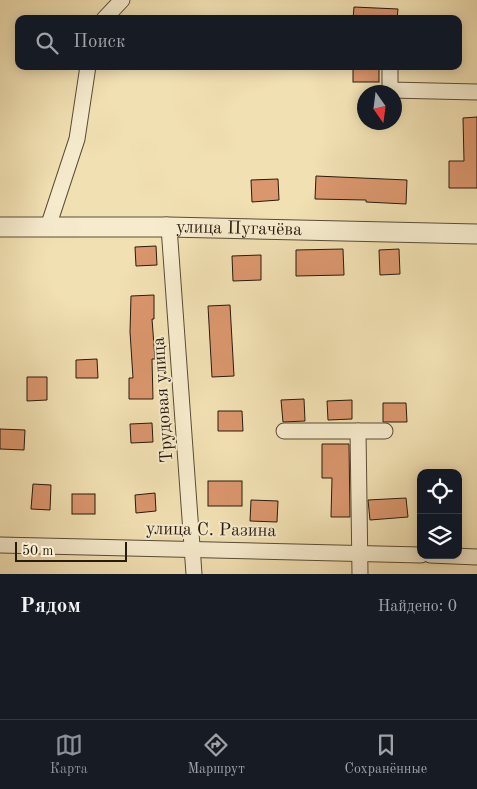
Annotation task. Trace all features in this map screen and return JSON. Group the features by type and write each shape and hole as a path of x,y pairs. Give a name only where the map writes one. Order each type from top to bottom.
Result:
{"street":[{"path":"108,15 122,0"},
{"path":"48,227 77,139 87,70"},
{"path":"390,70 390,90 477,92"},
{"name":"улица Пугачёва","path":"0,227 168,226 477,234"},
{"name":"Трудовая улица","path":"168,226 194,549 194,574"},
{"path":"358,430 360,574"},
{"path":"284,431 385,431"},
{"name":"улица С. Разина","path":"0,545 417,555"},
{"path":"462,556 477,557"}],"building":[{"path":"354,7 398,9 397,15 353,15"},
{"path":"353,70 379,70 379,82 353,82"},
{"path":"477,117 477,188 449,188 449,161 464,161 463,118"},
{"path":"316,176 407,180 406,204 366,202 366,200 315,199"},
{"path":"278,179 279,200 252,202 251,180"},
{"path":"156,246 157,265 136,266 135,247"},
{"path":"343,249 344,275 296,276 296,250"},
{"path":"399,249 400,274 380,275 379,250"},
{"path":"261,255 261,280 233,281 232,256"},
{"path":"154,295 154,319 152,319 155,359 152,359 153,399 129,399 129,378 133,378 130,332 131,296"},
{"path":"230,305 234,376 212,377 208,306"},
{"path":"97,359 98,378 76,378 76,360"},
{"path":"27,377 47,377 47,400 27,401"},
{"path":"304,399 305,421 283,422 281,400"},
{"path":"352,400 352,419 328,420 327,401"},
{"path":"383,403 406,403 407,422 383,422"},
{"path":"218,411 242,411 243,431 218,431"},
{"path":"152,423 153,442 131,443 130,424"},
{"path":"0,429 25,430 24,450 0,449"},
{"path":"322,444 349,444 350,517 331,517 332,478 322,478"},
{"path":"208,481 242,481 242,506 208,506"},
{"path":"33,484 51,485 50,510 31,509"},
{"path":"155,493 156,511 136,513 135,495"},
{"path":"72,494 95,494 95,514 72,514"},
{"path":"406,498 408,517 370,520 368,500"},
{"path":"251,500 278,501 277,522 250,521"}]}
